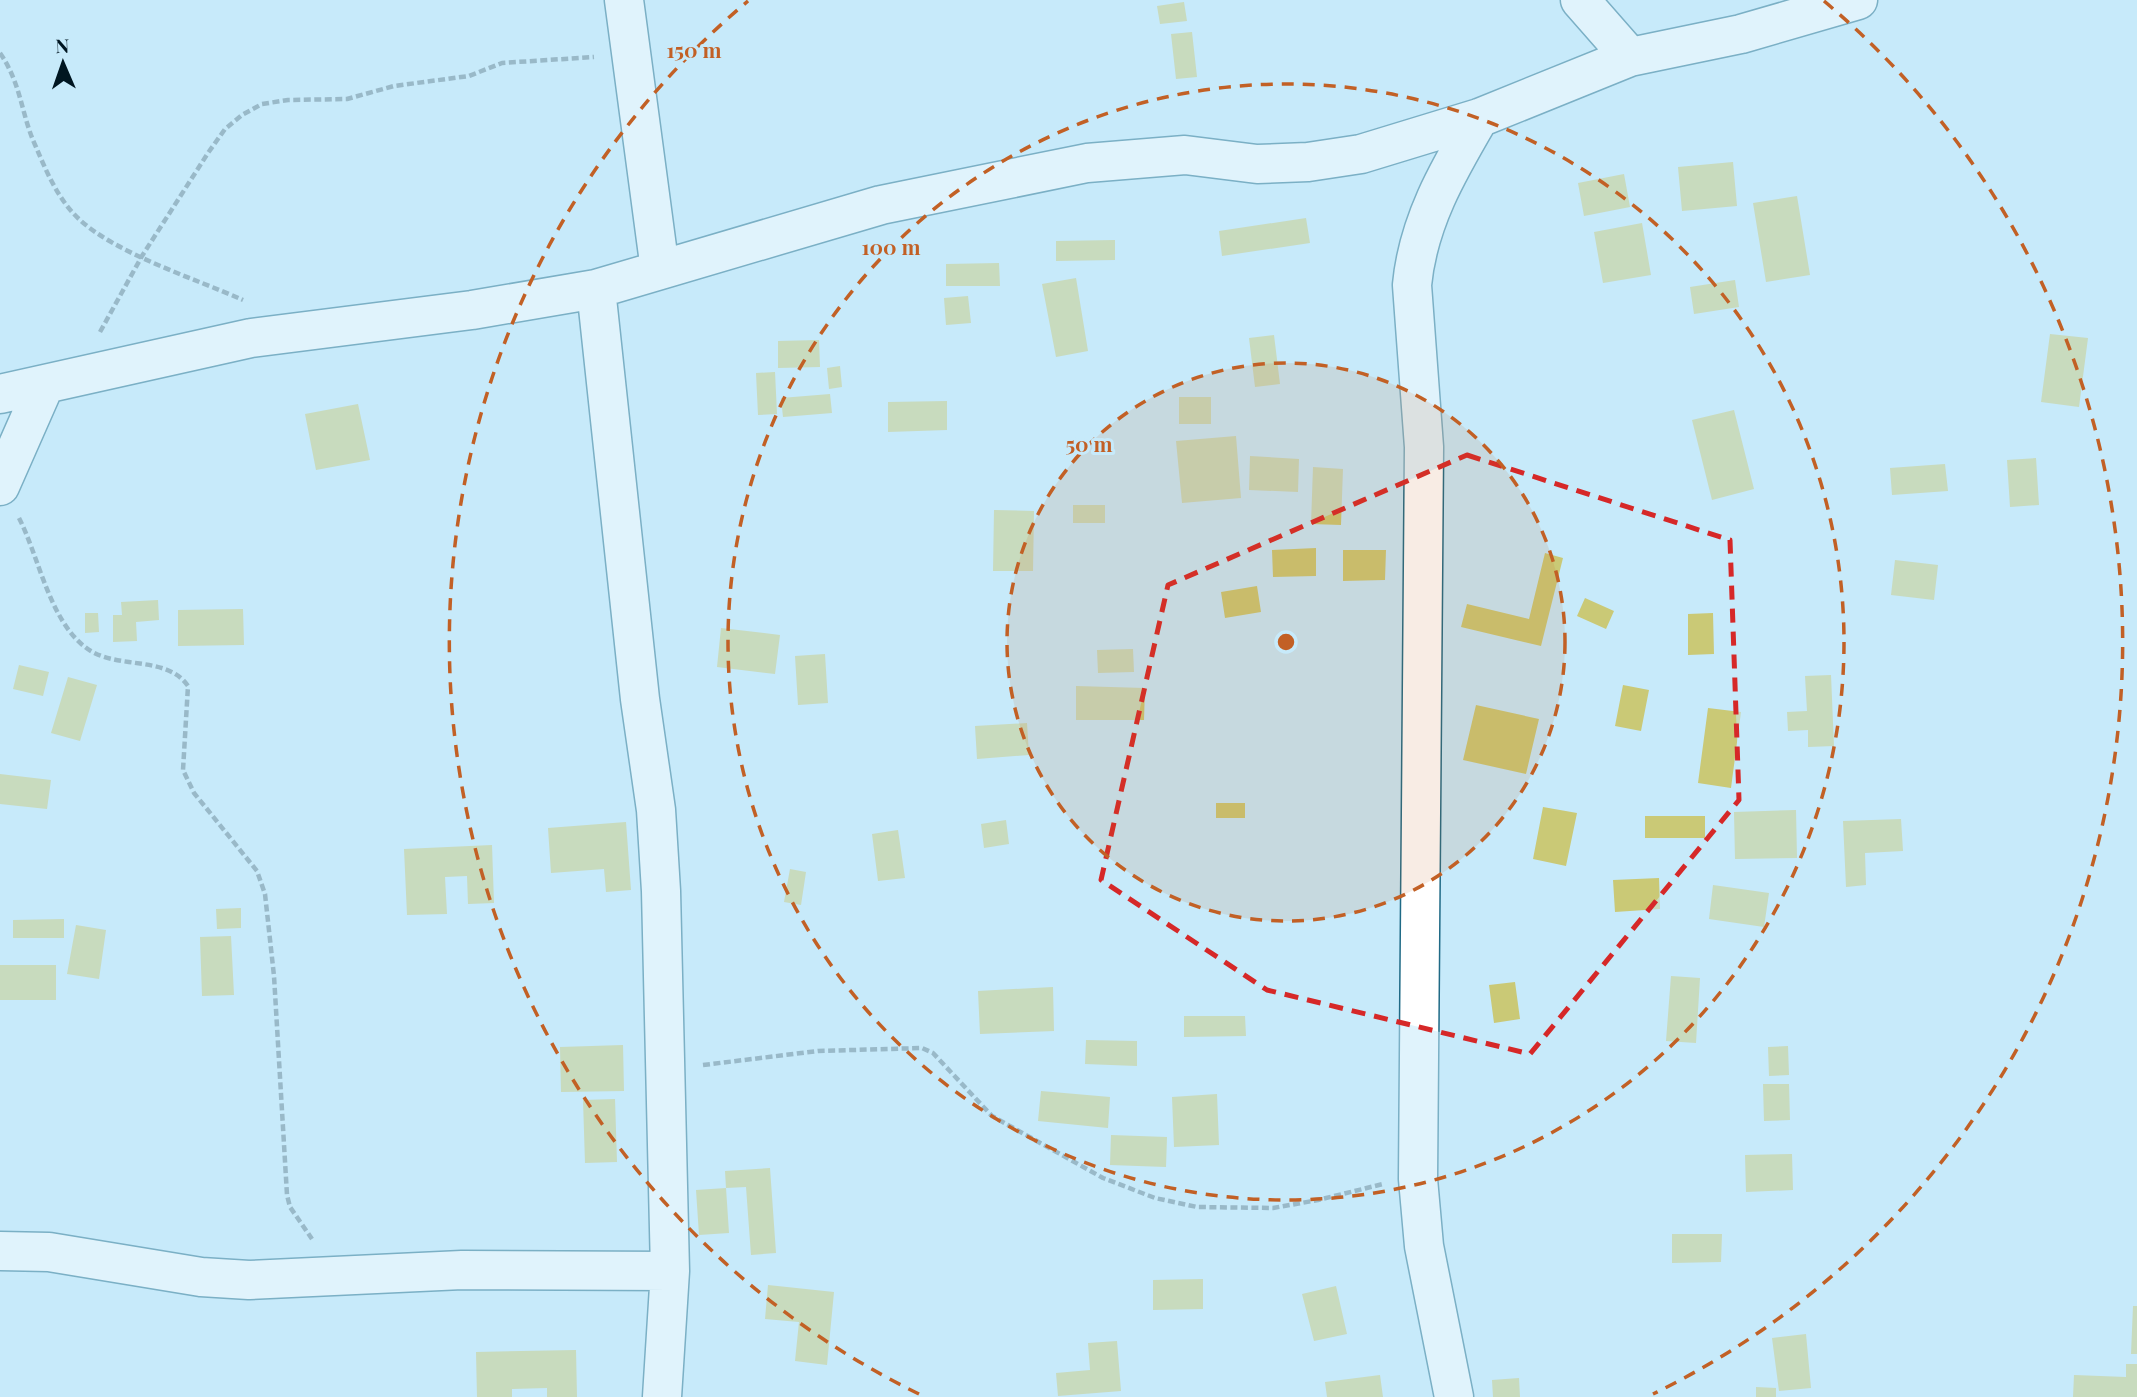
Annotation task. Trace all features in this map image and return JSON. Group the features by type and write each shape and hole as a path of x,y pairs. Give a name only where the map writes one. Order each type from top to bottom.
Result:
{"street":[{"path":"624,0 660,270"},
{"path":"1580,0 1630,57"},
{"path":"0,394 251,338 472,310 596,289 881,205 1087,163 1185,155 1257,164 1308,162 1361,154 1479,118 1630,57 1741,34 1858,0"},
{"path":"1454,1397 1424,1246 1418,1179 1424,447 1412,285 1415,259 1440,186 1479,118"},
{"path":"596,289 640,699 656,810 670,1271 662,1397"},
{"path":"1,484 60,382"},
{"path":"0,1251 49,1252 225,1279 249,1280 463,1270 670,1271"}],"path":[{"path":"0,53 18,82 33,142 66,205 81,221 105,238 142,256 254,304"},
{"path":"60,382 225,129 262,104 288,100 347,99 394,86 468,76 502,63 631,55"},
{"path":"1,484 24,528 49,594 74,637 86,648 106,658 172,671 188,686 183,770 194,793 257,871 265,894 274,976 290,1207 303,1230 345,1274"},
{"path":"665,1071 818,1051 922,1048 933,1053 992,1115 1103,1178 1155,1198 1197,1207 1273,1208 1318,1200 1369,1186 1418,1179"}],"highlighted area":[{"path":"1467,455 1730,540 1739,800 1530,1054 1267,990 1101,880 1168,585"}],"building":[{"path":"1184,2 1187,21 1160,24 1157,6"},
{"path":"1192,32 1197,77 1176,79 1171,34"},
{"path":"1733,162 1737,206 1682,211 1678,167"},
{"path":"1624,174 1630,207 1584,216 1578,183"},
{"path":"1797,196 1810,275 1766,282 1753,203"},
{"path":"1306,218 1310,243 1222,256 1219,231"},
{"path":"1642,223 1651,275 1603,283 1594,232"},
{"path":"1115,240 1115,260 1056,261 1056,241"},
{"path":"999,263 1000,286 946,286 946,264"},
{"path":"1076,278 1088,351 1056,357 1042,284"},
{"path":"1735,280 1739,307 1694,314 1690,287"},
{"path":"968,296 971,323 946,325 944,298"},
{"path":"2050,334 2088,338 2079,407 2041,402"},
{"path":"1274,335 1280,384 1255,387 1249,338"},
{"path":"819,340 820,367 778,368 778,341"},
{"path":"840,366 842,387 829,389 827,368"},
{"path":"775,372 777,414 758,415 756,373"},
{"path":"830,394 832,413 783,417 781,398"},
{"path":"1179,397 1211,397 1211,424 1179,424"},
{"path":"947,401 947,430 888,432 888,402"},
{"path":"358,404 370,460 316,470 305,414"},
{"path":"1734,410 1754,489 1712,500 1692,420"},
{"path":"1236,436 1241,498 1182,503 1176,441"},
{"path":"1250,456 1299,459 1298,492 1249,490"},
{"path":"2036,458 2039,505 2010,507 2007,460"},
{"path":"1945,464 1948,491 1892,495 1890,468"},
{"path":"1313,467 1343,469 1341,525 1311,524"},
{"path":"1073,505 1105,505 1105,523 1073,523"},
{"path":"994,510 1034,511 1033,571 993,571"},
{"path":"1316,548 1316,576 1273,577 1272,550"},
{"path":"1343,550 1386,550 1385,580 1343,581"},
{"path":"1545,553 1563,558 1541,646 1461,627 1467,604 1529,619"},
{"path":"1895,560 1938,565 1934,600 1891,595"},
{"path":"1257,586 1261,612 1225,618 1221,592"},
{"path":"1585,598 1614,611 1606,629 1577,616"},
{"path":"158,600 159,620 136,622 137,641 113,642 113,615 122,615 121,602"},
{"path":"243,609 244,645 178,646 178,610"},
{"path":"85,613 98,613 99,632 85,633"},
{"path":"1713,613 1714,654 1688,655 1688,614"},
{"path":"721,628 780,635 775,674 717,667"},
{"path":"1133,649 1134,672 1098,673 1097,650"},
{"path":"825,654 828,703 798,705 795,656"},
{"path":"19,665 49,672 43,696 13,689"},
{"path":"1831,675 1834,746 1808,747 1808,730 1788,731 1787,712 1807,711 1805,676"},
{"path":"68,677 97,685 80,741 51,733"},
{"path":"1623,685 1649,690 1641,731 1615,726"},
{"path":"1076,686 1145,688 1144,720 1076,720"},
{"path":"1476,705 1539,719 1526,774 1463,760"},
{"path":"1708,708 1741,712 1731,788 1698,783"},
{"path":"1027,723 1029,755 977,759 975,726"},
{"path":"0,774 51,780 47,809 0,804"},
{"path":"1216,803 1245,803 1245,818 1216,818"},
{"path":"1543,807 1577,813 1566,866 1533,859"},
{"path":"1796,810 1797,858 1735,859 1734,812"},
{"path":"1645,816 1705,816 1705,838 1645,838"},
{"path":"1901,819 1903,851 1865,853 1866,885 1846,887 1843,821"},
{"path":"1006,820 1009,844 984,848 981,824"},
{"path":"626,822 631,890 606,892 604,869 551,873 548,828"},
{"path":"898,830 905,878 878,881 872,834"},
{"path":"492,845 494,903 468,904 467,876 445,877 447,914 407,915 404,849"},
{"path":"790,869 806,872 801,905 784,902"},
{"path":"1659,878 1660,909 1615,912 1613,880"},
{"path":"1713,885 1769,893 1764,927 1709,919"},
{"path":"241,908 241,928 217,929 216,909"},
{"path":"64,919 64,938 13,938 13,920"},
{"path":"76,925 106,930 99,979 67,974"},
{"path":"231,936 234,995 202,996 200,937"},
{"path":"0,965 56,965 56,1000 0,1000"},
{"path":"1671,976 1700,978 1696,1043 1666,1041"},
{"path":"1515,982 1520,1019 1494,1023 1489,985"},
{"path":"1053,987 1054,1031 980,1034 978,991"},
{"path":"1184,1016 1245,1016 1246,1036 1184,1037"},
{"path":"1086,1040 1137,1041 1137,1066 1085,1064"},
{"path":"623,1045 624,1091 561,1092 560,1047"},
{"path":"1788,1046 1789,1075 1769,1076 1768,1047"},
{"path":"1763,1084 1789,1084 1790,1120 1764,1121"},
{"path":"1041,1091 1110,1097 1108,1128 1038,1121"},
{"path":"1217,1094 1219,1145 1174,1147 1172,1097"},
{"path":"615,1099 617,1162 585,1163 583,1100"},
{"path":"1111,1135 1167,1137 1166,1167 1110,1165"},
{"path":"1792,1154 1793,1190 1746,1192 1745,1155"},
{"path":"770,1168 776,1253 751,1255 746,1187 726,1188 725,1171"},
{"path":"726,1188 729,1233 699,1235 696,1190"},
{"path":"1672,1234 1722,1234 1721,1262 1672,1263"},
{"path":"1203,1279 1203,1309 1153,1310 1153,1280"},
{"path":"768,1285 834,1292 827,1365 795,1361 799,1322 765,1319"},
{"path":"1336,1286 1347,1334 1314,1341 1302,1294"},
{"path":"2133,1306 2137,1306 2137,1354 2131,1354"},
{"path":"1806,1334 1811,1388 1779,1391 1772,1338"},
{"path":"1117,1341 1121,1391 1058,1396 1056,1373 1090,1370 1088,1343"},
{"path":"576,1350 577,1397 547,1397 547,1388 512,1389 512,1397 477,1397 476,1352"},
{"path":"2126,1364 2137,1364 2137,1397 2073,1397 2074,1375 2126,1377"},
{"path":"1380,1375 1383,1397 1327,1397 1325,1382"},
{"path":"1519,1378 1520,1397 1493,1397 1492,1380"},
{"path":"1756,1387 1776,1388 1776,1397 1756,1397"}]}
